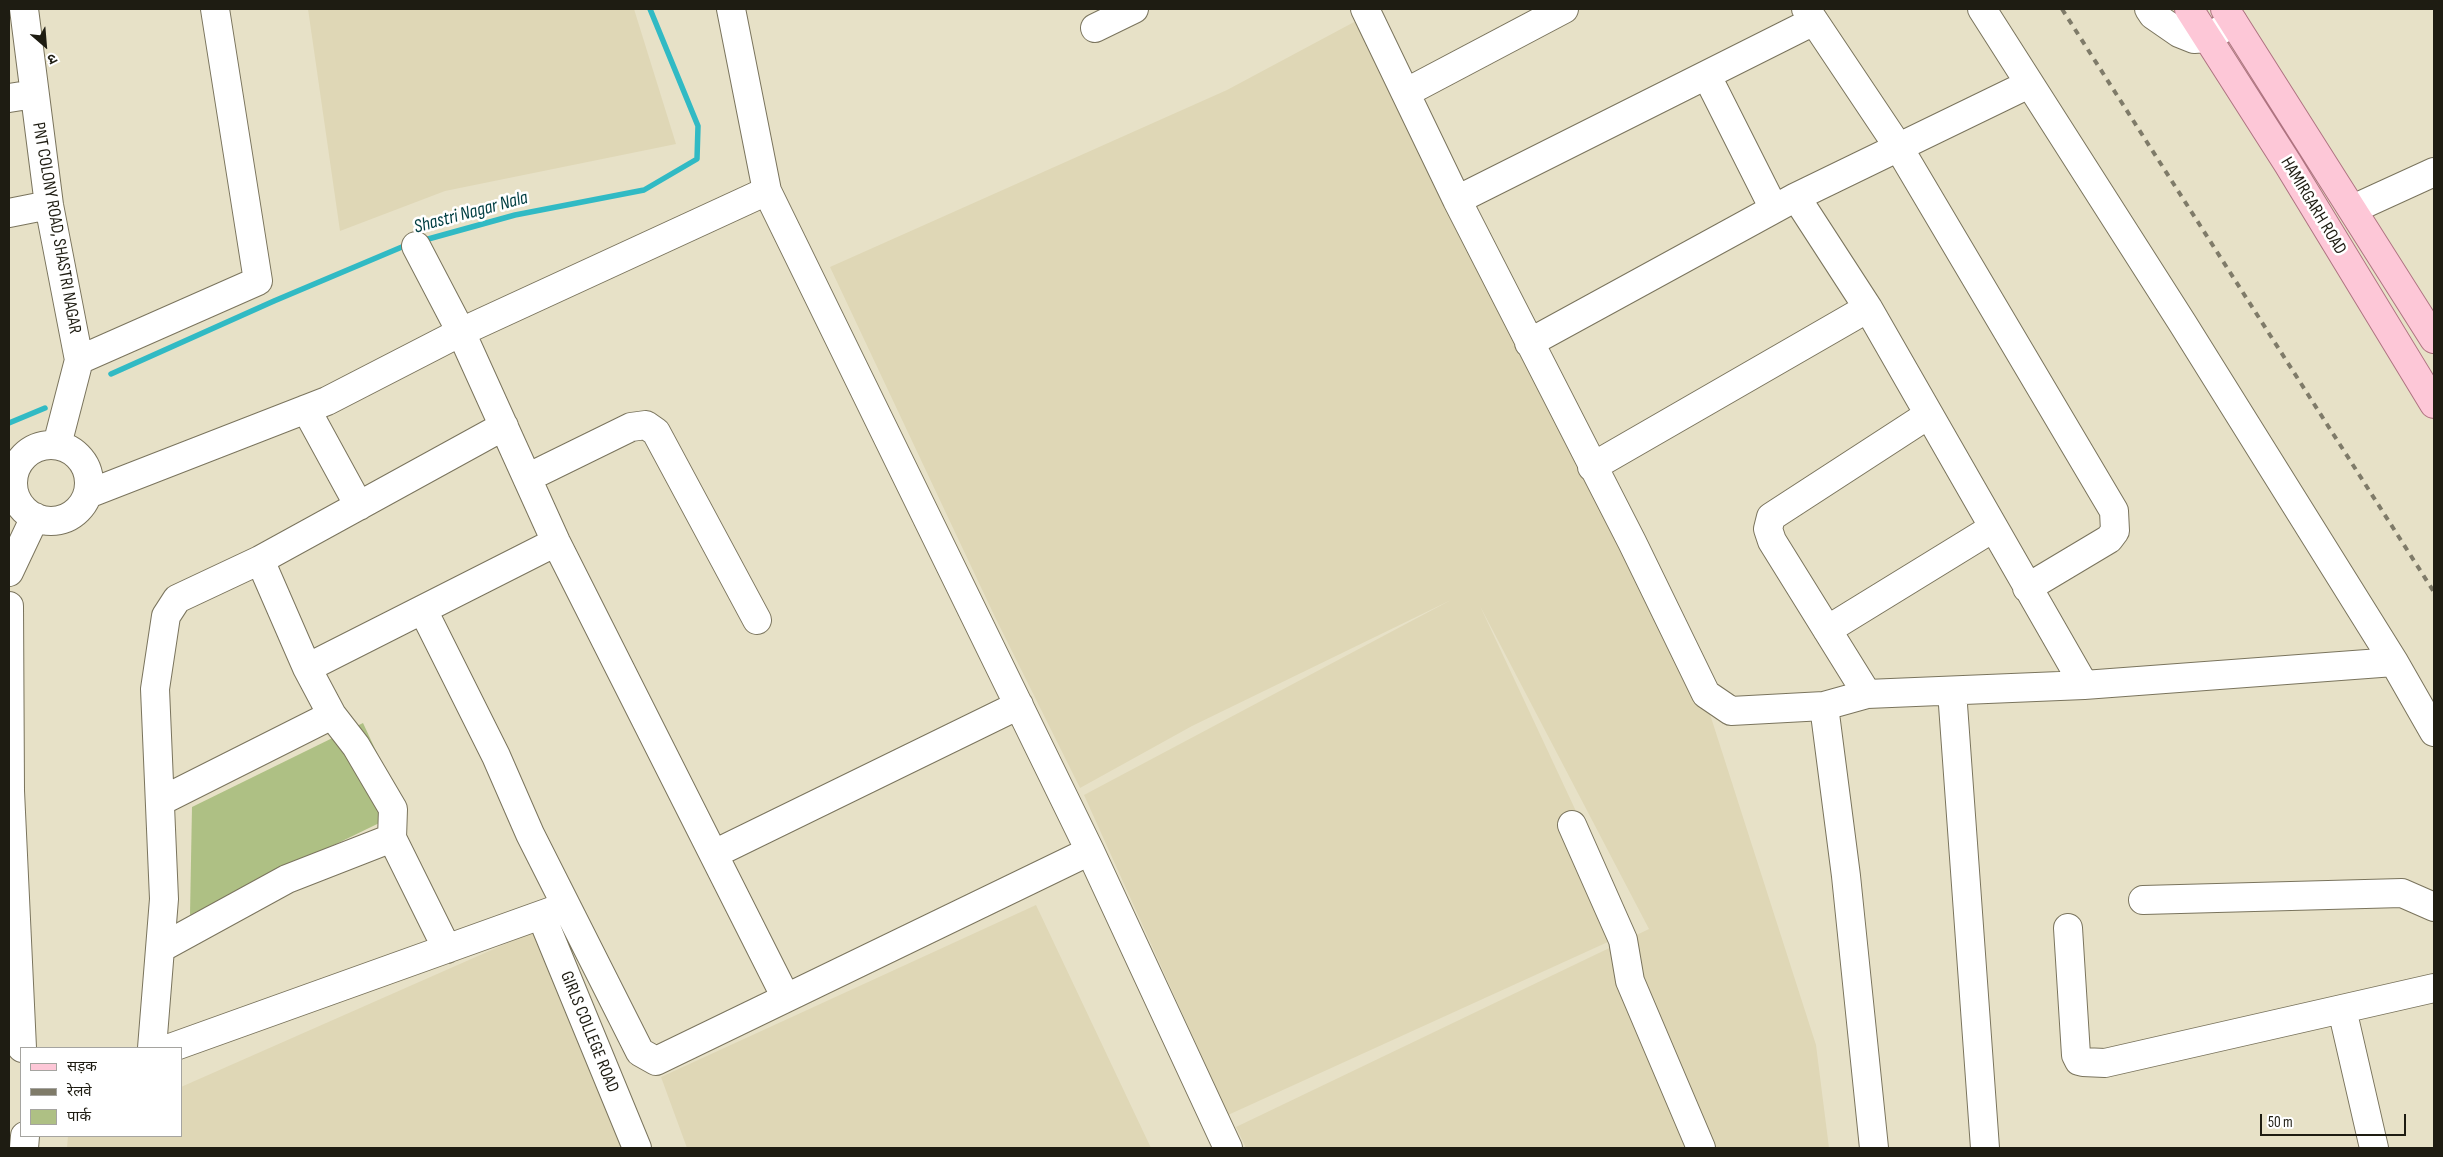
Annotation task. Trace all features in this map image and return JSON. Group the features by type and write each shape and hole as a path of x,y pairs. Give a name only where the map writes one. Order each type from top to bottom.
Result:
{"main road":[{"name":"HAMIRGARH ROAD","path":"2189,9 2434,404"},
{"name":"HAMIRGARH ROAD","path":"2229,15 2434,339"}],"street":[{"name":"PNT COLONY ROAD, SHASTRI NAGAR","path":"24,9 21,96 48,205 79,360 57,445"},
{"path":"79,360 258,281 215,9"},
{"path":"731,9 767,191 1090,851 1228,1148"},
{"path":"1095,28 1134,9"},
{"path":"1365,9 1407,92 1457,200 1632,542 1706,694 1731,711 1824,706 1867,694 2084,685 2394,662"},
{"path":"1407,92 1564,9"},
{"path":"1982,9 2183,324 2394,662 2434,732"},
{"path":"2149,9 2179,33 2194,39 2208,38 2229,15"},
{"path":"1457,200 1707,76 1810,15 1899,148 2114,511 2115,531 2109,539 2027,588"},
{"path":"1707,76 1785,203 1868,308 2084,685"},
{"path":"1530,343 1785,203 2030,84"},
{"path":"2352,209 2434,172"},
{"path":"88,494 327,401 461,332 767,191"},
{"path":"9,213 48,205"},
{"path":"416,246 461,332 556,542 786,998"},
{"path":"1592,467 1868,308"},
{"path":"306,409 359,506"},
{"path":"1867,694 1772,541 1768,529 1772,516 1928,415"},
{"path":"527,478 632,427 646,425 656,432 756,620"},
{"path":"152,1047 164,899 155,689 166,616 177,599 260,560 504,426"},
{"path":"45,445 57,445 70,450 80,458 87,468 88,494 82,506 72,514 60,520 47,520 35,517 25,510 18,501 14,489 15,472 24,456 34,449 45,445"},
{"path":"9,572 35,517"},
{"path":"1827,630 1993,528"},
{"path":"307,668 556,542"},
{"path":"260,560 307,668 332,715 356,746 393,809 392,838 447,949"},
{"path":"9,606 10,791 22,1047"},
{"path":"423,610 496,756 530,834 640,1052 656,1061 1090,851"},
{"path":"1952,691 1985,1148"},
{"path":"714,854 1019,706"},
{"path":"1824,706 1846,876 1874,1148"},
{"path":"161,801 332,715"},
{"path":"1572,825 1624,940 1630,981 1701,1148"},
{"path":"161,948 288,879 392,838"},
{"path":"2143,900 2402,893 2434,907"},
{"path":"173,1047 566,906"},
{"name":"GIRLS COLLEGE ROAD","path":"541,915 637,1148"},
{"path":"2068,928 2076,1055 2083,1062 2105,1063 2434,988"},
{"path":"2342,1010 2374,1148"}],"shaded area":[{"path":"308,9 634,9 676,144 445,191 340,231"},
{"path":"1356,21 1708,708 1816,1045 1829,1148 1246,1148 1236,1127 1649,929 1480,606 1632,931 1228,1115 1084,795 1451,600 1192,726 1080,788 995,617 830,267 1227,90"},
{"path":"1036,905 1151,1148 687,1148 661,1077"},
{"path":"546,926 632,1148 67,1148 68,1137 182,1137 182,1087"}],"green space":[{"path":"363,723 404,811 190,915 192,807"}],"waterway":[{"name":"Shastri Nagar Nala","path":"421,241 515,215 644,190 697,159 698,126 650,9"},
{"name":"Shastri Nagar Nala","path":"111,374 274,301 409,244"},
{"name":"Shastri Nagar Nala","path":"9,423 45,408"}],"railway":[{"path":"2062,9 2434,592"}]}
